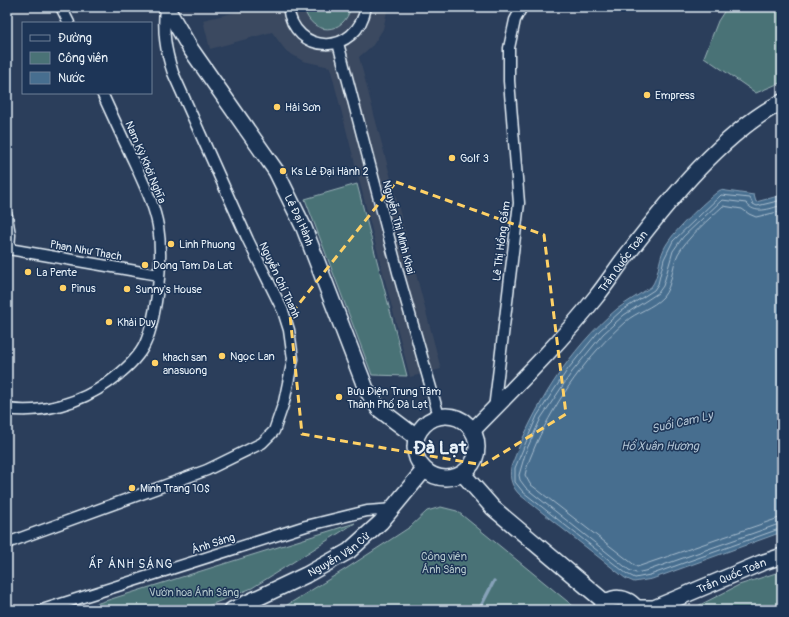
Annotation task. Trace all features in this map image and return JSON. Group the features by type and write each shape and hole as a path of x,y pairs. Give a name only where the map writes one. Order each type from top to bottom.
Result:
{"main road":[{"name":"Lê Đại Hành","path":"165,7 190,48 276,171 287,192 325,280 366,389 379,409 416,437"},
{"name":"Trần Quốc Toản","path":"473,430 524,380 563,336 597,297 629,251 660,213 718,150 765,110 782,102"},
{"path":"439,416 458,418 466,423 473,430 477,444 476,459 470,468 453,478 433,476 424,470 415,455 416,437 425,424 439,416"},
{"name":"Nguyễn Văn Cừ","path":"232,610 306,575 349,551 394,509 424,470"},
{"path":"462,474 494,508 603,606 611,600 622,598 633,604 636,609"},
{"name":"Trần Quốc Toản","path":"636,609 654,608 761,563 782,556"}],"street":[{"path":"61,7 68,22"},
{"name":"Nguyễn Chí Thanh","path":"7,543 207,470 262,443 274,431 284,402 293,358 289,330 283,311 242,226 173,73 166,49 163,30 165,7"},
{"path":"288,7 291,20 297,30 305,38 327,44 338,43 349,37 358,29 364,18 366,7"},
{"name":"Lê Thị Hồng Gấm","path":"494,409 519,203 509,81 509,48 515,20 522,7"},
{"name":"Nguyễn Thị Minh Khai","path":"338,43 399,276 439,416"},
{"name":"Nam Kỳ Khởi Nghĩa","path":"7,409 31,411 57,407 80,399 102,388 137,359 151,330 159,275 160,246 158,225 151,201 102,94"},
{"name":"Phan Như Thạch","path":"7,216 10,235 8,251 159,275"},
{"name":"Ánh Sáng","path":"42,610 306,526 367,511 394,509"}],"highlighted area":[{"path":"396,182 544,235 566,414 483,465 302,434 290,315"}],"shaded area":[{"path":"259,7 388,7 383,29 373,45 359,57 441,369 410,377 330,67 303,61 286,51 272,32 210,49 203,20"}],"green space":[{"path":"351,7 347,17 342,23 328,29 320,28 313,24 304,8"},
{"path":"727,7 782,7 782,82 756,93 704,57 718,21"},
{"path":"357,184 407,376 372,375 305,199"},
{"name":"Công viên Ánh Sáng","path":"441,507 457,511 578,610 279,610 410,527 427,511"},
{"name":"Vườn hoa Ánh Sáng","path":"355,523 252,588 198,610 76,610"},
{"path":"782,571 782,610 690,610 739,585"}],"water":[{"name":"Hồ Xuân Hương","path":"720,190 754,195 756,202 782,195 782,532 652,579 634,582 625,578 520,495 512,482 510,475 511,467 530,423 554,381 568,361 583,342 617,309 651,287 656,279 662,254 668,242 689,218"}],"waterway":[{"name":"Suối Cam Ly","path":"479,610 494,581"}],"place":[{"name":"Empress","path":"647,95"},
{"name":"Hải Sơn","path":"277,107"},
{"name":"Golf 3","path":"452,158"},
{"name":"Ks Lê Đại Hành 2","path":"283,171"},
{"name":"Linh Phuong","path":"171,244"},
{"name":"Dong Tam Da Lat","path":"145,265"},
{"name":"La Pente","path":"28,272"},
{"name":"Pinus","path":"63,288"},
{"name":"Sunny's House","path":"127,289"},
{"name":"Khải Duy","path":"109,322"},
{"name":"Ngọc Lan","path":"222,356"},
{"name":"khach san anasuong","path":"155,363"},
{"name":"Bưu Điện Trung Tâm Thành Phố Đà Lạt","path":"339,397"},
{"name":"Minh Trang 10$","path":"132,488"}],"district":[{"name":"Đà Lạt","path":"440,447"},
{"name":"ẤP ÁNH SÁNG","path":"131,564"}]}
